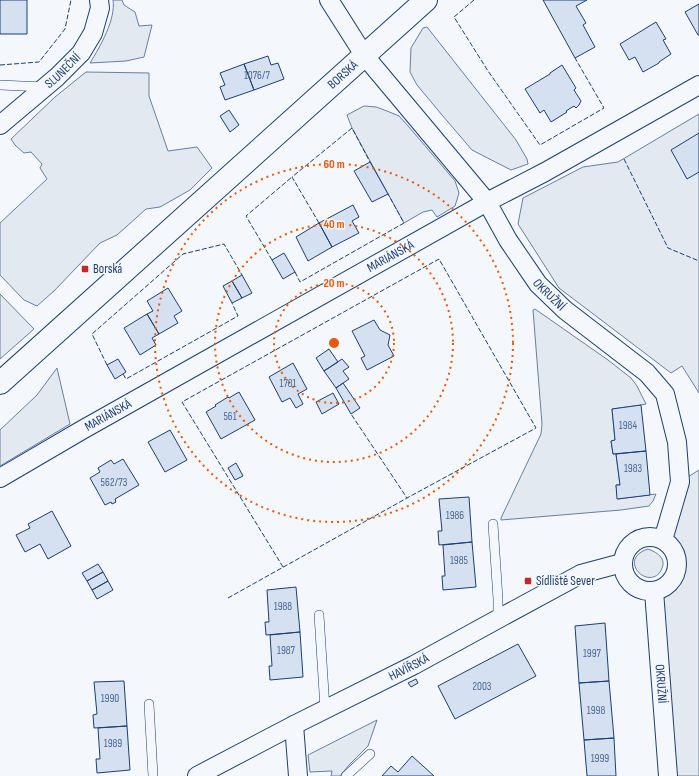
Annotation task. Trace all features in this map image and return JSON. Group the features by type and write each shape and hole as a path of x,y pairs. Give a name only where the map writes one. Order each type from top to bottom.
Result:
{"main road":[{"name":"BORSKÁ","path":"0,382 426,0"}],"street":[{"name":"SLUNEČNÍ","path":"0,125 46,87 81,53 93,33 100,8 99,0"},
{"name":"OKRUŽNÍ","path":"329,0 364,55 487,202 508,240 538,284 565,310 647,373 665,394 677,442 680,482 663,540"},
{"name":"MARIÁNSKÁ","path":"0,478 82,430 487,202 545,172 699,85"},
{"path":"652,537 663,540 675,553 677,569 674,577 669,584 654,592 645,592 636,588 628,581 624,573 622,563 625,553 631,544 641,538 652,537"},
{"name":"HAVÍŘSKÁ","path":"197,776 325,709 414,665 581,574 622,563"},
{"name":"OKRUŽNÍ","path":"654,592 668,776"},
{"path":"294,725 298,776"}],"lane":[{"path":"0,85 46,87"},
{"path":"493,524 498,618"},
{"path":"319,615 325,709"},
{"path":"149,704 153,776"},
{"path":"346,776 370,754"}],"shaded area":[{"path":"113,0 122,0 124,5 135,12 139,26 152,25 144,57 126,61 90,63 110,24"},
{"path":"427,27 516,140 527,159 528,164 511,170 472,150 417,85 410,72 411,48 423,28"},
{"path":"86,72 149,73 149,96 168,151 197,147 212,168 190,190 160,207 146,209 117,235 100,243 54,291 37,306 24,300 0,275 0,223 47,179 40,168 42,164 31,152 24,153 11,139 55,97"},
{"path":"364,106 376,107 399,116 455,181 459,193 455,206 437,217 432,210 423,212 404,223 352,128 347,115"},
{"path":"699,114 699,393 682,366 671,373 559,288 518,224 523,198 583,167 618,162"},
{"path":"0,294 34,329 0,359"},
{"path":"535,309 608,360 631,378 637,386 646,404 612,409 615,440 611,441 613,454 616,454 620,485 616,485 618,499 656,494 649,506 621,510 501,520 541,434 542,424 533,310"},
{"path":"57,368 70,424 0,466 0,430 37,395"},
{"path":"699,470 699,776 675,776 654,591 669,584 677,569 675,553 663,540 680,482"},
{"path":"648,549 659,555 663,561 660,572 654,577 642,575 635,565 635,559 639,554"},
{"path":"377,720 368,746 340,776 331,776 332,771 310,772 308,755"}],"building":[{"path":"0,0 27,0 27,34 0,34"},
{"path":"543,0 587,0 576,6 586,23 583,25 595,47 575,58"},
{"path":"699,4 699,35 698,35 685,12"},
{"path":"656,22 666,39 663,40 671,54 643,72 635,57 629,60 620,44"},
{"path":"268,56 271,65 278,63 284,79 254,90 244,64"},
{"path":"244,64 254,90 225,100 220,87 225,85 220,73"},
{"path":"562,65 576,88 574,90 581,101 576,108 574,106 551,122 544,110 540,113 525,89"},
{"path":"229,110 239,125 230,132 220,116"},
{"path":"699,133 699,172 687,179 671,150"},
{"path":"370,162 388,194 372,202 354,171"},
{"path":"353,205 359,217 352,221 359,233 332,247 319,223"},
{"path":"319,223 332,247 308,261 296,237"},
{"path":"284,253 295,272 283,279 272,260"},
{"path":"242,275 252,293 242,298 232,281"},
{"path":"232,281 242,298 232,303 223,286"},
{"path":"168,288 182,311 174,316 178,323 159,334 147,314 153,311 147,301"},
{"path":"147,314 159,334 152,338 156,345 140,355 124,328"},
{"path":"374,320 380,330 390,335 388,345 394,356 367,370 361,358 365,356 352,331"},
{"path":"329,349 338,362 324,371 316,358"},
{"path":"118,359 126,372 115,379 107,365"},
{"path":"342,359 349,367 343,371 349,379 336,388 324,371"},
{"path":"293,363 307,389 298,394 303,404 296,408 290,398 282,402 269,377"},
{"path":"343,383 360,408 351,414 336,388"},
{"path":"239,392 255,420 221,439 206,412 228,397 229,398"},
{"path":"333,393 339,404 322,414 316,402"},
{"path":"641,405 646,451 613,454 611,441 615,440 612,409"},
{"path":"170,430 187,460 165,472 148,442"},
{"path":"646,451 650,495 617,499 616,485 620,485 616,454"},
{"path":"123,459 139,485 115,499 116,502 112,504 111,502 105,505 90,478 100,472 98,468 111,460 114,464"},
{"path":"236,463 243,476 235,480 228,468"},
{"path":"469,497 472,542 439,545 438,531 442,531 439,499"},
{"path":"52,511 71,546 48,559 40,544 25,552 16,535 30,528 28,524"},
{"path":"472,542 476,587 443,590 442,576 445,576 443,545"},
{"path":"98,564 103,572 87,581 82,573"},
{"path":"103,572 108,581 92,590 87,581"},
{"path":"108,581 113,590 97,599 92,590"},
{"path":"296,587 300,632 266,635 265,622 269,622 267,590"},
{"path":"605,623 609,681 579,683 575,626"},
{"path":"300,632 303,677 270,680 269,666 272,666 270,635"},
{"path":"518,644 536,676 455,719 438,686"},
{"path":"416,679 418,683 411,687 408,683"},
{"path":"124,681 127,726 94,728 93,715 97,714 94,682"},
{"path":"609,681 614,738 584,740 579,683"},
{"path":"127,726 130,770 97,773 96,759 100,759 98,728"},
{"path":"614,738 616,776 587,776 584,740"},
{"path":"412,756 434,776 382,776 391,766 398,772"}],"fence":[{"path":"0,65 39,62 65,29 71,0"},
{"path":"474,0 454,17 488,71 540,145 604,108 575,58"},
{"path":"319,223 292,177 352,128 370,162"},
{"path":"624,159 668,248 699,261"},
{"path":"272,260 246,216 292,177"},
{"path":"295,272 300,282 404,223 388,194"},
{"path":"107,365 92,334 183,254 224,244 242,275"},
{"path":"283,567 182,402 439,259 536,428 407,498 351,414"},
{"path":"123,374 126,379 238,316 232,303"},
{"path":"228,598 407,498"}],"place":[{"name":"Borská","path":"85,269"},
{"name":"Sídliště Sever","path":"528,581"}]}
